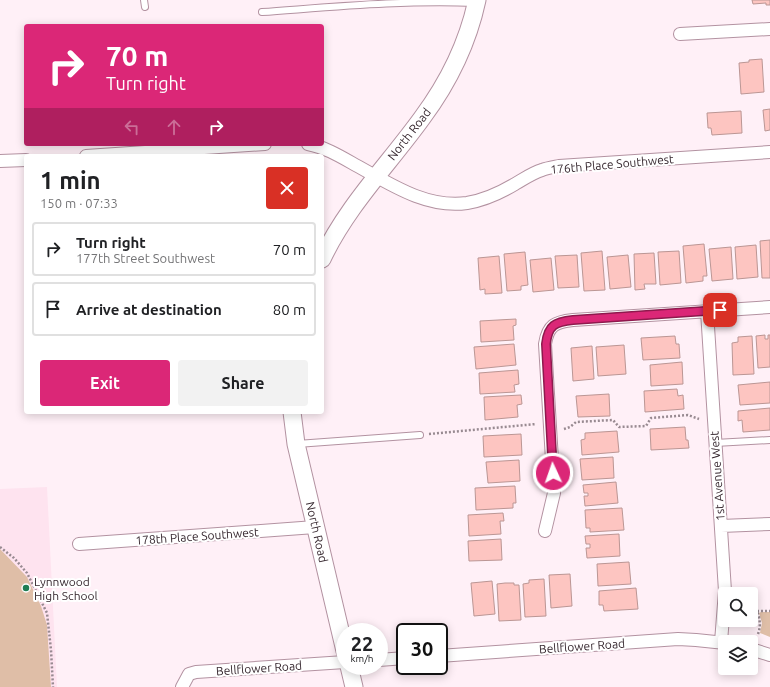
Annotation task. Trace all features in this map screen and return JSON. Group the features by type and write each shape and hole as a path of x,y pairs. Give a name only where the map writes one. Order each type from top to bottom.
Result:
{"street":[{"name":"North Road","path":"324,255 339,228 376,176 437,97 464,43 477,2"},
{"path":"680,34 770,29"},
{"path":"116,154 234,146"},
{"name":"176th Place Southwest","path":"318,146 331,151 376,176 426,200 456,204 485,199 535,173 559,166 770,152"},
{"path":"0,162 24,160"},
{"path":"545,531 554,493 546,344 547,333 553,325 562,321 770,307"},
{"name":"1st Avenue West","path":"706,311 725,591 723,635"},
{"name":"North Road","path":"292,414 296,444 338,623"},
{"path":"721,526 770,524"},
{"name":"178th Place Southwest","path":"79,544 315,527"},
{"name":"Bellflower Road","path":"448,655 678,640 718,643"},
{"path":"758,652 770,656"},
{"name":"Bellflower Road","path":"182,687 189,674 196,672 336,663"},
{"path":"351,675 354,687"}],"lane":[{"path":"144,0 145,7"},
{"path":"262,12 348,5 446,1 477,2"},
{"path":"296,444 420,435"},
{"path":"715,443 770,440"}],"path":[{"path":"564,429 570,427 576,422 613,420 619,427 646,426 651,418 688,415 699,419"},
{"path":"420,435 536,424"},
{"path":"0,547 14,558 27,572 47,613 53,687"},
{"path":"758,611 770,611"},
{"path":"758,615 760,622 758,634"}],"shaded area":[{"name":"Lynnwood High School","path":"47,487 57,687 0,687 0,489"},
{"path":"0,549 27,577 41,606 47,625 51,687 0,687"},
{"path":"770,612 770,637 760,633 762,623 759,613"}],"building":[{"path":"752,0 770,0 770,5 766,5 766,3 753,4"},
{"path":"762,59 764,92 741,94 739,63 749,62 749,60"},
{"path":"770,109 770,130 765,131 763,110"},
{"path":"741,111 742,133 712,135 711,128 708,128 707,113"},
{"path":"770,240 770,278 762,278 760,241"},
{"path":"704,244 707,276 703,276 703,281 686,283 683,246"},
{"path":"756,245 758,277 737,279 735,247"},
{"path":"731,247 733,279 712,281 709,249"},
{"path":"602,251 605,290 584,291 581,253"},
{"path":"679,251 681,283 660,285 658,252"},
{"path":"525,252 528,285 521,286 521,290 507,291 504,254"},
{"path":"654,253 656,284 644,284 645,289 635,290 634,254"},
{"path":"577,255 579,287 558,288 555,256"},
{"path":"628,255 631,287 610,289 607,257"},
{"path":"499,256 502,293 485,294 485,289 480,290 478,258"},
{"path":"551,258 554,290 533,292 530,260"},
{"path":"516,319 516,325 513,326 514,340 481,342 480,321"},
{"path":"765,335 765,339 768,339 768,335 770,335 770,367 758,368 756,336"},
{"path":"675,336 676,344 679,344 680,358 643,360 641,338"},
{"path":"752,336 754,374 733,375 732,343 738,342 738,337"},
{"path":"514,344 516,365 476,369 474,347"},
{"path":"624,345 626,374 598,376 596,347"},
{"path":"592,346 594,379 573,381 571,348"},
{"path":"682,362 683,384 651,386 650,365"},
{"path":"518,370 519,384 514,385 515,392 480,394 479,373"},
{"path":"770,382 770,403 740,405 738,385"},
{"path":"677,389 678,396 683,395 684,409 645,412 644,391"},
{"path":"609,394 610,416 578,417 576,396"},
{"path":"521,395 522,404 517,405 518,417 485,420 484,397"},
{"path":"770,408 770,430 743,432 742,420 738,421 738,411"},
{"path":"685,427 686,440 688,440 689,448 651,450 650,429"},
{"path":"617,431 619,452 582,455 581,440 585,439 585,433"},
{"path":"521,434 522,455 484,457 483,436"},
{"path":"613,457 614,478 582,480 580,459"},
{"path":"519,460 520,481 488,483 486,462"},
{"path":"616,482 618,503 585,506 584,496 588,496 588,493 584,493 583,485"},
{"path":"515,486 516,503 513,503 513,508 476,510 475,488"},
{"path":"622,508 624,530 590,532 590,528 586,528 585,510"},
{"path":"503,513 504,521 500,521 501,534 469,536 468,515"},
{"path":"619,534 620,556 587,558 586,548 590,548 590,544 586,544 585,536"},
{"path":"501,539 502,560 469,561 468,541"},
{"path":"629,562 631,584 598,586 597,564"},
{"path":"570,574 572,606 551,608 549,575"},
{"path":"544,579 546,616 525,617 523,584 529,583 529,580"},
{"path":"492,581 495,614 474,616 471,583"},
{"path":"514,583 514,585 519,585 521,620 499,621 497,584"},
{"path":"636,588 638,609 604,611 603,605 599,605 599,591"}],"place":[{"name":"Lynnwood High School","path":"26,588"}],"route":[{"path":"553,473 549,422 546,344 547,333 553,325 562,321 573,320 720,310"}]}
